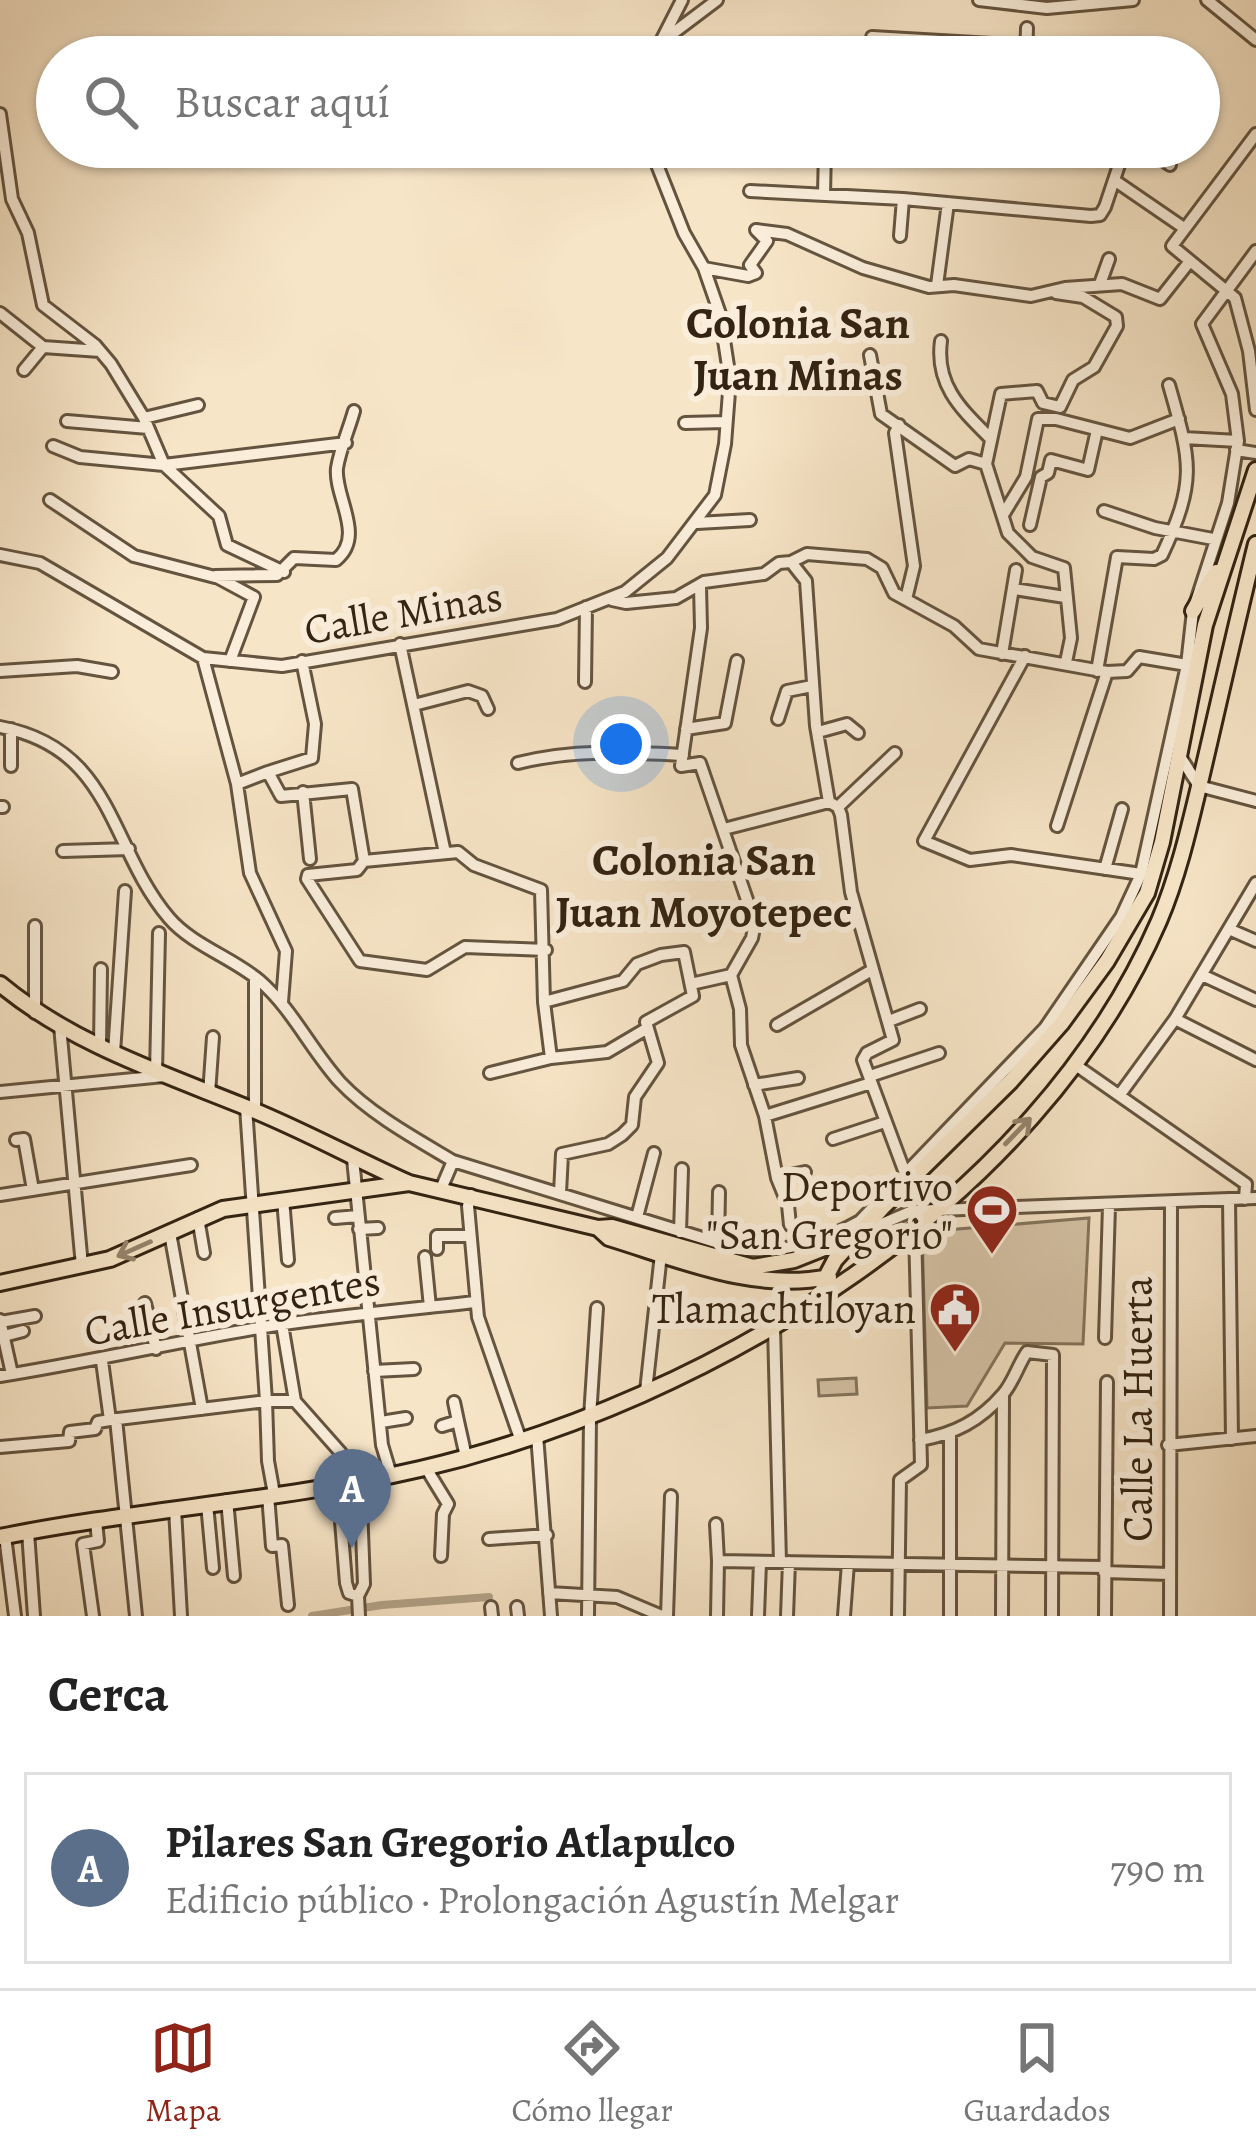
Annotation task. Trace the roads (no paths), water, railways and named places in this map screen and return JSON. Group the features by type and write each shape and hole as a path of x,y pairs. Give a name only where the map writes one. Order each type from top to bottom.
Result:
{"main road":[{"path":"821,1298 826,1277 862,1227 1039,1051 1107,961 1147,892 1162,842 1206,620 1256,470"},
{"path":"2,1537 391,1475 537,1436 590,1417 774,1327 915,1229 1023,1127 1077,1066 1134,974 1177,875 1256,544"},
{"path":"1193,611 1230,547"},
{"path":"1189,708 1215,717"},
{"path":"0,984 35,1013 107,1050 251,1109 409,1184 598,1228 612,1227 753,1267 794,1260 862,1227"},
{"path":"0,1283 124,1254 198,1218 250,1204 409,1184"},
{"path":"598,1228 609,1238 749,1279 826,1277 866,1263"}],"street":[{"path":"664,36 682,0"},
{"path":"669,36 717,0"},
{"path":"980,0 1047,8 1133,0"},
{"path":"1207,0 1256,40"},
{"path":"1027,36 1028,28"},
{"path":"0,115 6,199 28,233 43,304 100,351 146,423 164,465 219,516 227,545 284,572"},
{"path":"1256,134 1172,246 1235,298 1253,358 1256,410"},
{"path":"612,600 667,558 697,523 715,494 726,422 727,355 720,314 658,168"},
{"path":"824,194 825,168"},
{"path":"750,191 1091,216 1100,215 1105,207 1118,168"},
{"path":"1114,180 1184,228"},
{"path":"900,236 903,199"},
{"path":"938,285 948,203"},
{"path":"704,268 715,267 724,274 756,273 750,265 767,241 757,230 788,235 863,268 929,287 1031,296 1121,284 1164,298 1190,261"},
{"path":"862,1227 904,1173 1045,1028 1121,917 1141,874 1187,665 1193,611 1228,503 1237,446 1237,417 1222,365 1202,324 1256,251"},
{"path":"1100,284 1108,259"},
{"path":"1003,515 1024,484 1036,422 1058,413 1073,380 1094,367 1118,322 1093,302 1053,292"},
{"path":"0,314 44,347 100,351"},
{"path":"941,341 941,371 952,400 990,438"},
{"path":"24,370 44,347"},
{"path":"870,356 879,410 955,466 969,459 986,464"},
{"path":"1222,365 1253,358"},
{"path":"1057,826 1102,671 1117,557 1158,559 1188,491 1190,470 1169,385"},
{"path":"1066,662 1072,638 1064,568 1032,557 1008,533 986,464 1005,392 1037,391 1043,403 1058,413 1097,430 1130,437 1179,419"},
{"path":"67,421 146,423 198,405"},
{"path":"214,577 277,575 295,558 336,560 345,551 348,530 337,468 355,411"},
{"path":"685,423 726,422"},
{"path":"899,425 895,434 914,566 906,599"},
{"path":"1030,525 1040,477 1048,473 1051,460 1088,470 1097,430"},
{"path":"1184,438 1256,453"},
{"path":"53,446 80,457 164,465 346,442"},
{"path":"50,500 134,556 214,577 254,597 230,661"},
{"path":"1105,511 1213,539"},
{"path":"697,523 750,520"},
{"path":"612,600 669,600 713,580 764,574 778,562 807,554 867,559 881,568 895,593 954,626 980,649 1102,671 1127,671 1139,657 1187,665"},
{"path":"0,555 40,563 203,658 237,784 250,873 287,958 282,1002"},
{"path":"791,562 806,580 818,732 851,892 889,1021 892,1044 864,1056 904,1173"},
{"path":"1002,654 1016,570"},
{"path":"700,586 701,628 681,766 700,763 755,923 731,975 740,1009 741,1045 765,1116 790,1225"},
{"path":"1014,589 1064,597"},
{"name":"Calle Minas","path":"203,658 282,666 557,619 612,600"},
{"path":"585,682 586,607"},
{"path":"400,644 445,853"},
{"path":"1025,656 924,836 928,846 970,860 1011,856 1141,874"},
{"path":"237,784 312,758 314,724 302,661"},
{"path":"686,729 725,724 737,661"},
{"path":"0,671 77,667 112,672"},
{"path":"778,719 788,691 812,686"},
{"path":"414,705 468,691 482,696 488,709"},
{"path":"818,732 847,724 858,733"},
{"path":"11,766 6,728 39,739 79,764 104,797 145,884 172,922 255,977 282,1002 343,1085 453,1162 718,1244 779,1250 912,1211 1251,1199 1246,1184 1077,1066"},
{"path":"518,764 554,754 683,754"},
{"path":"724,829 833,805 895,754"},
{"path":"1179,755 1198,787 1256,801"},
{"path":"268,772 280,796 352,789 364,860 358,870 308,875 307,879 360,961 428,970 466,947 546,950"},
{"path":"303,793 310,859"},
{"path":"1105,869 1122,809"},
{"path":"63,850 128,849"},
{"path":"364,860 458,852 474,865 542,890 544,1002 551,1058"},
{"path":"1121,1094 1175,1019 1256,884"},
{"path":"107,1050 125,891"},
{"path":"34,926 35,1013"},
{"path":"1232,930 1256,941"},
{"path":"0,1093 160,1075 159,934"},
{"path":"544,1002 623,982 637,964 684,952 692,984 693,996 646,1022 658,1063 635,1097 632,1125 616,1141 562,1154 560,1193"},
{"path":"101,969 107,1050"},
{"path":"777,1025 872,970"},
{"path":"692,984 731,975"},
{"path":"1202,975 1256,1000"},
{"path":"255,977 250,1204 272,1546 282,1546 288,1605"},
{"path":"889,1021 920,1009"},
{"path":"1175,1019 1256,1060"},
{"path":"60,1026 82,1266"},
{"path":"490,1073 551,1058 607,1052 646,1029"},
{"path":"209,1094 213,1037"},
{"path":"765,1116 939,1054"},
{"path":"754,1085 798,1078"},
{"path":"833,1139 885,1122"},
{"path":"16,1139 24,1139 33,1190"},
{"path":"637,1216 654,1153"},
{"path":"353,1159 384,1455 391,1475"},
{"path":"441,1189 453,1162"},
{"path":"0,1195 191,1165"},
{"path":"680,1232 682,1169"},
{"path":"777,1178 805,1172"},
{"path":"718,1244 719,1192"},
{"path":"471,1196 475,1302 521,1441"},
{"path":"283,1199 288,1260"},
{"path":"1229,1199 1232,1439"},
{"name":"Calle La Huerta","path":"1170,1616 1171,1202"},
{"path":"1106,1338 1109,1206"},
{"path":"198,1218 204,1253"},
{"path":"335,1218 378,1228"},
{"path":"898,1616 900,1480 921,1465 915,1229"},
{"path":"170,1233 202,1409"},
{"path":"437,1249 437,1236 470,1237"},
{"path":"646,1391 661,1254"},
{"path":"424,1257 430,1307"},
{"name":"Calle Insurgentes","path":"6,1375 283,1324 475,1302"},
{"path":"146,1303 156,1349"},
{"path":"588,1616 590,1417 598,1308"},
{"path":"6,1375 0,1321 35,1316"},
{"path":"283,1324 295,1401 341,1453 364,1571 359,1616"},
{"path":"774,1327 788,1616"},
{"path":"4,1336 23,1331"},
{"path":"920,1440 950,1435 968,1425 1003,1395 1028,1352 1055,1359 1052,1616"},
{"path":"102,1360 127,1516 136,1616"},
{"path":"374,1371 414,1369"},
{"path":"1105,1616 1106,1382"},
{"path":"1002,1616 1003,1395"},
{"path":"0,1447 69,1441 70,1432 95,1429 98,1421 295,1401"},
{"path":"454,1402 466,1457"},
{"path":"381,1422 406,1418"},
{"path":"442,1426 458,1421"},
{"path":"950,1435 950,1616"},
{"path":"537,1436 550,1616"},
{"path":"1168,1445 1256,1436"},
{"path":"426,1468 448,1504 443,1514 441,1556"},
{"path":"348,1482 346,1574 349,1593 358,1597"},
{"path":"549,1593 617,1597 664,1616 671,1496"},
{"path":"227,1500 234,1576"},
{"path":"207,1504 212,1568"},
{"path":"175,1509 181,1616"},
{"path":"93,1616 83,1544 98,1541 96,1521"},
{"path":"716,1524 717,1616"},
{"path":"28,1532 34,1616"},
{"path":"489,1539 547,1535"},
{"path":"2,1537 14,1616"},
{"path":"718,1561 1053,1567 1169,1574"},
{"path":"758,1616 760,1562"},
{"path":"844,1616 848,1563"},
{"path":"346,1574 357,1579 364,1571"}],"waterway":[{"path":"312,1616 489,1597"}],"place":[{"name":"Deportivo \"San Gregorio\"","path":"992,1256"},
{"name":"Tlamachtiloyan","path":"955,1354"},
{"name":"Pilares San Gregorio Atlapulco","path":"352,1548"}],"district":[{"name":"Colonia San Juan Minas","path":"798,348"},
{"name":"Colonia San Juan Moyotepec","path":"704,885"}]}
